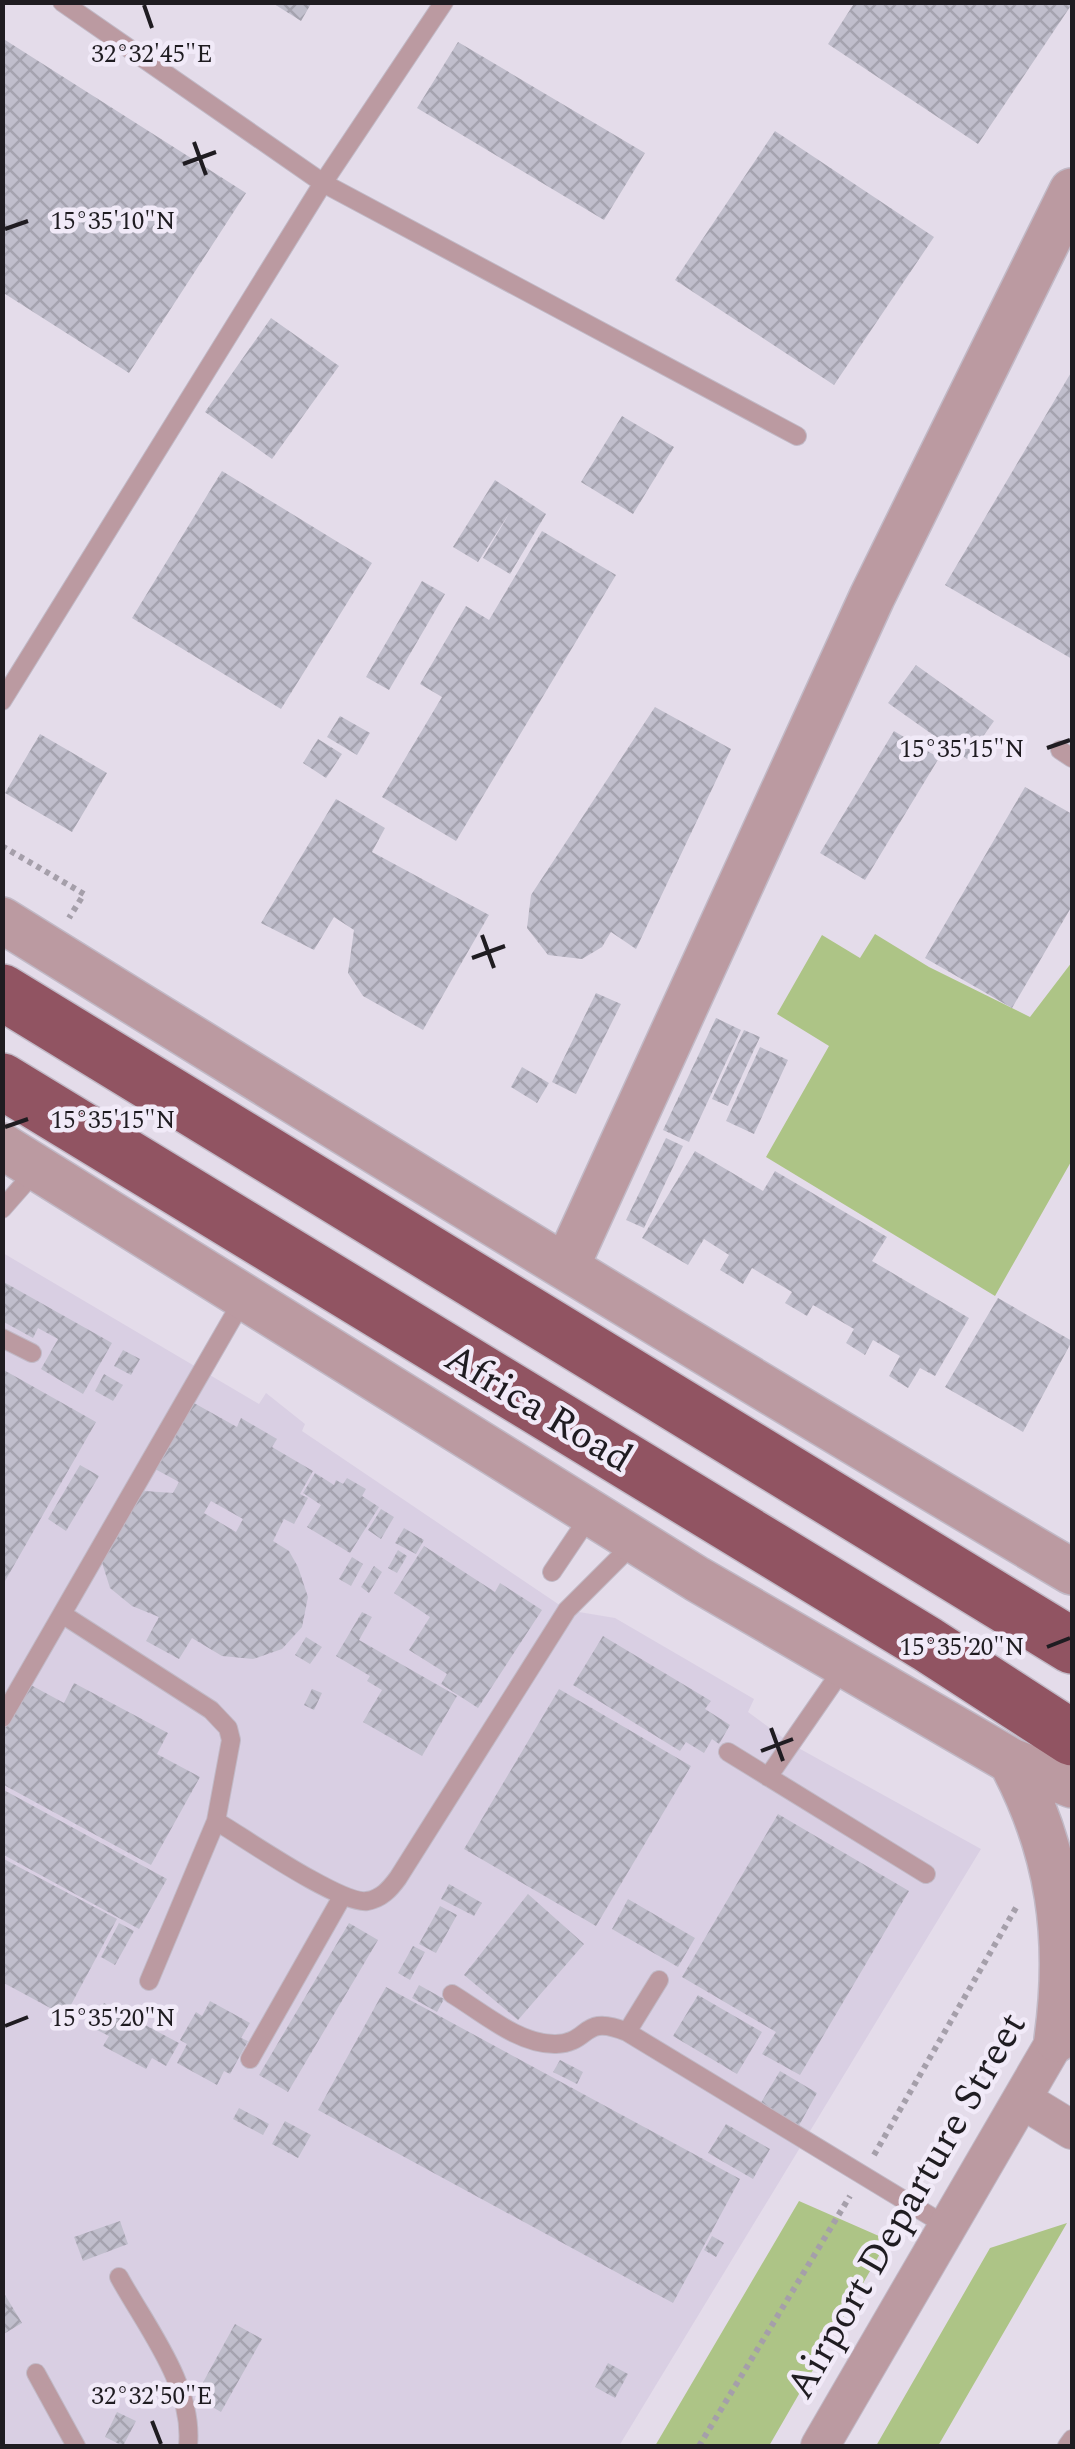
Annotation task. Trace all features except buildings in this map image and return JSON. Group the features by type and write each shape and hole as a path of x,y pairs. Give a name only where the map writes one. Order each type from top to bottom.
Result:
{"highway":[{"name":"Africa Road","path":"2,992 1072,1646"},
{"name":"Africa Road","path":"2,1082 928,1644 1072,1738"}],"street":[{"path":"567,1265 872,597 1072,190"},
{"path":"2,920 567,1265 680,1340 1072,1572"},
{"name":"Africa Road","path":"20,1157 844,1667 1010,1761 1072,1784"},
{"path":"1010,1761 1039,1818 1060,1895 1065,1943 1065,2025"},
{"name":"Airport Departure Street","path":"820,2446 951,2228 1065,2025"},
{"path":"1023,2100 1072,2130"}],"lane":[{"path":"62,2 323,183 798,436"},
{"path":"2,701 323,183 444,2"},
{"path":"2,1209 20,1157"},
{"path":"2,1718 245,1296"},
{"path":"2,1338 32,1353"},
{"path":"552,1572 591,1513"},
{"path":"216,1820 342,1896 368,1901 390,1889 567,1610 636,1541"},
{"path":"62,1614 221,1718 228,1728 232,1752 216,1820 149,1981"},
{"path":"768,1776 844,1667"},
{"path":"728,1752 926,1874"},
{"path":"250,2059 342,1896"},
{"path":"626,2032 658,1980"},
{"path":"452,1994 526,2038 540,2042 567,2042 588,2026 602,2025 626,2032 951,2228"},
{"path":"118,2278 179,2387 188,2414 188,2446"},
{"path":"36,2373 76,2446"},
{"path":"1067,2446 1072,2439"}],"path":[{"path":"2,846 84,894"}],"shaded area":[{"path":"3,1253 259,1404 266,1393 305,1424 302,1431 567,1610 615,1618 754,1699 748,1712 793,1745 981,1849 619,2446 3,2446"}],"green space":[{"path":"875,934 929,967 1030,1017 1072,962 1072,1160 995,1296 766,1157 829,1046 777,1014 822,935 860,958"},
{"path":"799,2201 888,2240 769,2446 655,2446"},
{"path":"1067,2223 938,2446 876,2446 990,2248"}]}
